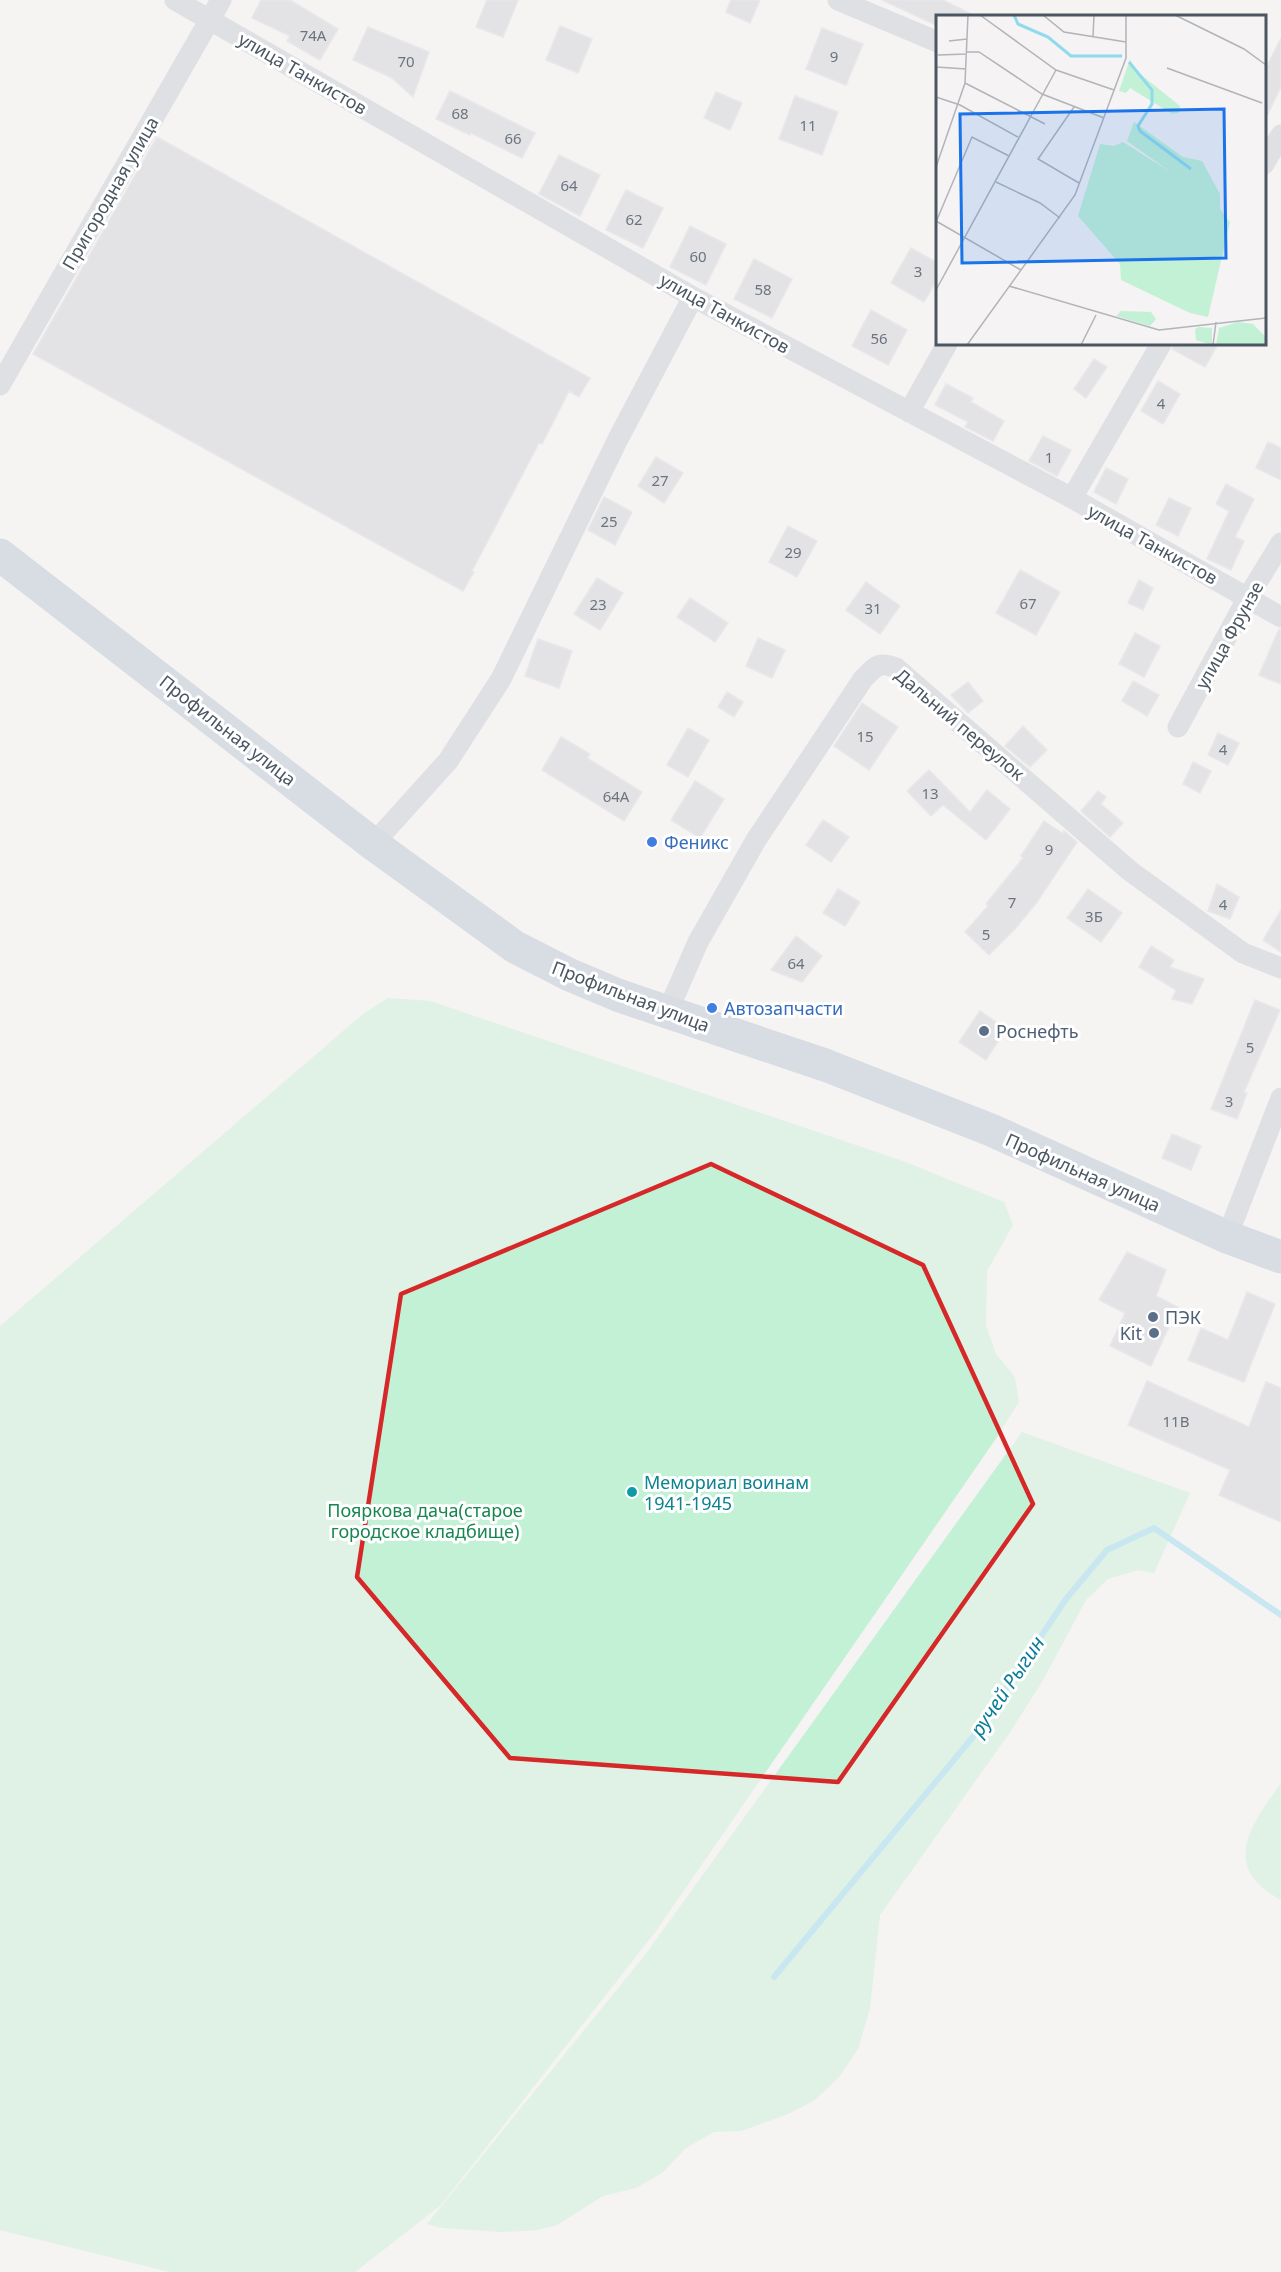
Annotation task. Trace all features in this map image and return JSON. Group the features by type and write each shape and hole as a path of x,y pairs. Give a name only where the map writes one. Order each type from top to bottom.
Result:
{"main road":[{"name":"Профильная улица","path":"0,555 374,844 515,947 570,975 667,1013 825,1065 991,1130 1227,1237 1281,1257"}],"street":[{"name":"улица Танкистов","path":"175,0 693,297 1072,498 1281,617"},
{"name":"Пригородная улица","path":"0,386 221,0"},
{"path":"838,0 936,41"},
{"path":"1266,161 1281,135"},
{"path":"374,844 448,761 501,679 618,439 693,297"},
{"path":"909,412 946,345"},
{"path":"1072,498 1160,345"},
{"name":"улица Фрунзе","path":"1179,727 1248,597 1281,543"},
{"name":"Дальний переулок","path":"667,1013 708,921 756,840 863,679 876,666 885,663 897,668 1130,871 1243,953 1281,968"},
{"path":"1227,1237 1281,1098"}],"highlighted area":[{"path":"711,1164 923,1265 1033,1504 838,1782 510,1758 357,1577 401,1294"}],"green space":[{"name":"Пояркова дача(старое городское кладбище)","path":"388,998 430,1001 903,1161 1004,1202 1013,1225 987,1271 986,1325 996,1354 1015,1377 1019,1402 656,1931 441,2205 355,2272 170,2272 0,2230 0,1326 363,1014"},
{"path":"1022,1432 1190,1493 1154,1573 1138,1570 1108,1579 1086,1600 1043,1680 1011,1731 880,1915 870,2008 858,2049 839,2077 815,2100 788,2114 741,2131 714,2132 686,2148 662,2173 636,2188 603,2196 557,2225 538,2230 502,2232 442,2228 427,2224 645,1955"},
{"path":"1281,1783 1281,1900 1262,1887 1251,1873 1246,1859 1246,1845 1251,1830"}],"building":[{"path":"261,0 290,0 338,29 320,60 287,41 290,36 252,18"},
{"path":"487,0 518,0 503,37 476,27"},
{"path":"731,0 760,0 750,23 726,12"},
{"path":"882,0 943,0 973,15 936,15 936,25"},
{"path":"560,26 592,39 578,73 546,60"},
{"path":"368,27 429,52 413,97 392,78 353,60"},
{"path":"822,28 863,44 846,85 806,69"},
{"path":"1281,38 1281,87 1266,118 1266,68"},
{"path":"450,91 535,133 522,158 436,119"},
{"path":"716,92 742,103 730,130 704,118"},
{"path":"795,96 838,112 822,155 779,139"},
{"path":"157,137 590,378 579,397 569,391 542,444 539,443 463,591 33,354"},
{"path":"559,155 600,175 580,216 539,194"},
{"path":"626,190 663,208 643,248 606,230"},
{"path":"690,226 726,244 706,285 670,267"},
{"path":"911,248 936,262 936,281 924,302 891,283"},
{"path":"754,259 792,279 772,318 734,299"},
{"path":"871,310 907,330 888,365 852,346"},
{"path":"1174,345 1217,345 1205,367 1172,349"},
{"path":"1094,359 1107,367 1086,398 1074,389"},
{"path":"1158,381 1180,394 1163,424 1141,411"},
{"path":"946,384 973,398 971,402 1004,421 993,441 965,427 968,422 935,405"},
{"path":"1043,436 1071,450 1057,476 1029,461"},
{"path":"1268,442 1281,448 1281,480 1256,468"},
{"path":"656,457 683,473 664,503 638,486"},
{"path":"1106,468 1128,479 1116,504 1094,492"},
{"path":"1226,484 1254,499 1235,537 1244,541 1231,570 1207,559 1229,511 1216,504"},
{"path":"604,497 632,512 615,545 588,530"},
{"path":"1169,498 1191,508 1178,536 1156,525"},
{"path":"788,526 817,541 797,577 769,562"},
{"path":"1020,570 1060,592 1036,635 996,613"},
{"path":"597,578 623,593 600,630 574,614"},
{"path":"1139,580 1153,588 1143,610 1128,603"},
{"path":"866,582 900,606 880,634 846,610"},
{"path":"690,598 728,623 715,642 677,617"},
{"path":"1279,629 1281,630 1281,684 1259,675"},
{"path":"1135,633 1160,646 1144,677 1119,664"},
{"path":"758,638 785,650 772,678 746,666"},
{"path":"538,639 572,651 559,688 525,676"},
{"path":"1133,681 1159,695 1147,716 1122,701"},
{"path":"968,682 983,701 968,713 951,695"},
{"path":"727,692 743,702 734,717 718,707"},
{"path":"862,703 898,727 869,770 834,746"},
{"path":"1023,726 1047,750 1030,767 1005,746"},
{"path":"688,728 709,740 688,777 667,765"},
{"path":"1218,733 1239,743 1228,765 1208,755"},
{"path":"561,737 590,754 587,758 642,792 624,821 542,770"},
{"path":"1193,762 1211,771 1200,793 1183,784"},
{"path":"929,770 970,812 987,790 1010,809 986,840 943,805 931,816 907,791"},
{"path":"695,781 724,799 700,838 671,820"},
{"path":"1098,791 1106,797 1101,804 1123,823 1110,837 1081,811"},
{"path":"823,820 849,837 831,862 806,845"},
{"path":"1044,821 1062,833 1064,831 1077,842 1037,902 1015,929 989,955 965,932 988,906 986,904 1023,858 1021,856"},
{"path":"1217,884 1239,897 1230,919 1208,911"},
{"path":"838,889 860,902 845,926 823,913"},
{"path":"1088,889 1122,913 1101,942 1067,918"},
{"path":"1281,910 1281,952 1263,940"},
{"path":"796,936 822,956 802,982 771,970"},
{"path":"1151,946 1174,960 1170,967 1204,979 1192,1004 1172,999 1176,990 1139,967"},
{"path":"1255,1000 1280,1010 1244,1092 1247,1093 1237,1119 1211,1109"},
{"path":"980,1011 1006,1029 986,1060 959,1042"},
{"path":"1172,1134 1201,1146 1191,1170 1162,1158"},
{"path":"1127,1252 1166,1270 1156,1296 1178,1307 1151,1366 1110,1346 1125,1313 1099,1300"},
{"path":"1247,1292 1275,1304 1244,1382 1188,1360 1201,1328 1228,1340"},
{"path":"1147,1381 1249,1427 1266,1382 1281,1388 1281,1522 1219,1495 1230,1470 1128,1425"}],"waterway":[{"name":"ручей Рыгин","path":"774,1977 977,1732 1066,1599 1107,1550 1154,1528 1281,1615"}],"place":[{"name":"Феникс","path":"652,842"},
{"name":"Автозапчасти","path":"712,1008"},
{"name":"Роснефть","path":"984,1031"},
{"name":"ПЭК","path":"1153,1317"},
{"name":"Kit","path":"1154,1333"},
{"name":"Мемориал воинам 1941-1945","path":"632,1492"}]}
